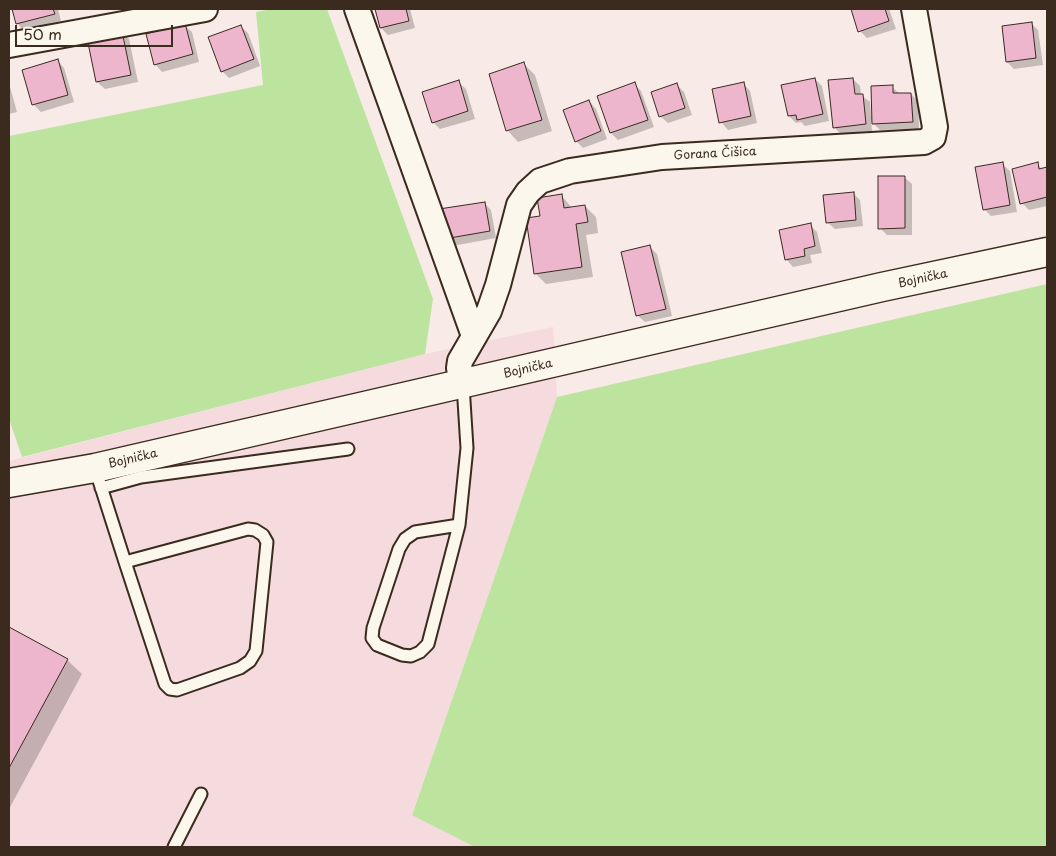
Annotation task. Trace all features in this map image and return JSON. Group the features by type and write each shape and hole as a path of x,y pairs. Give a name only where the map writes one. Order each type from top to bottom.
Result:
{"main road":[{"name":"Bojnička","path":"9,483 98,478 463,385 882,287 1047,252"}],"street":[{"path":"9,45 205,9"},
{"path":"357,9 474,336"},
{"name":"Gorana Čišica","path":"463,385 459,368 460,361 489,311 498,285 518,205 540,181 570,171 662,157 924,142 933,136 935,127 914,9"}],"lane":[{"path":"458,525 415,532 405,539 399,549 374,628 372,638 377,646 402,655 411,656 420,652 428,644 458,525 467,448 463,385"},
{"path":"125,562 248,529 255,530 263,535 267,542 256,650 250,661 240,668 176,690 170,689 165,684 125,562 98,478 142,477 348,449"},
{"path":"174,847 201,794"}],"shaded area":[{"path":"553,327 557,397 412,814 475,847 9,847 9,461 425,354"}],"green space":[{"path":"272,9 327,9 433,299 425,354 22,457 9,419 9,136 263,85 256,12"},
{"path":"1047,284 1047,847 475,847 412,815 557,397"}],"building":[{"path":"12,9 53,9 55,14 16,24"},
{"path":"375,9 406,9 409,21 380,28"},
{"path":"851,9 885,9 889,21 858,32"},
{"path":"1032,22 1036,58 1006,62 1002,26"},
{"path":"185,23 193,54 154,65 146,34"},
{"path":"241,25 254,59 221,72 208,37"},
{"path":"122,31 131,75 96,82 87,38"},
{"path":"58,59 68,95 32,105 22,70"},
{"path":"524,62 542,120 506,131 489,74"},
{"path":"815,78 823,114 797,120 796,115 788,116 781,85"},
{"path":"853,78 855,94 863,94 866,124 833,128 828,80"},
{"path":"459,80 468,111 432,123 422,92"},
{"path":"635,82 648,120 610,133 597,96"},
{"path":"744,82 751,116 719,123 712,89"},
{"path":"677,83 685,108 659,117 651,92"},
{"path":"893,85 893,93 911,93 913,122 872,124 871,86"},
{"path":"589,100 601,131 575,142 563,110"},
{"path":"1003,162 1010,205 983,210 975,167"},
{"path":"1038,162 1039,169 1047,167 1047,197 1020,204 1012,169"},
{"path":"878,176 905,176 905,228 878,229"},
{"path":"854,192 856,220 826,223 823,195"},
{"path":"562,194 564,208 585,205 588,222 576,224 582,267 534,274 526,218 540,216 537,198"},
{"path":"485,202 490,231 444,239 439,209"},
{"path":"811,223 815,246 804,249 805,256 785,260 779,230"},
{"path":"650,245 666,309 636,316 621,252"},
{"path":"9,627 68,659 9,768"}]}
